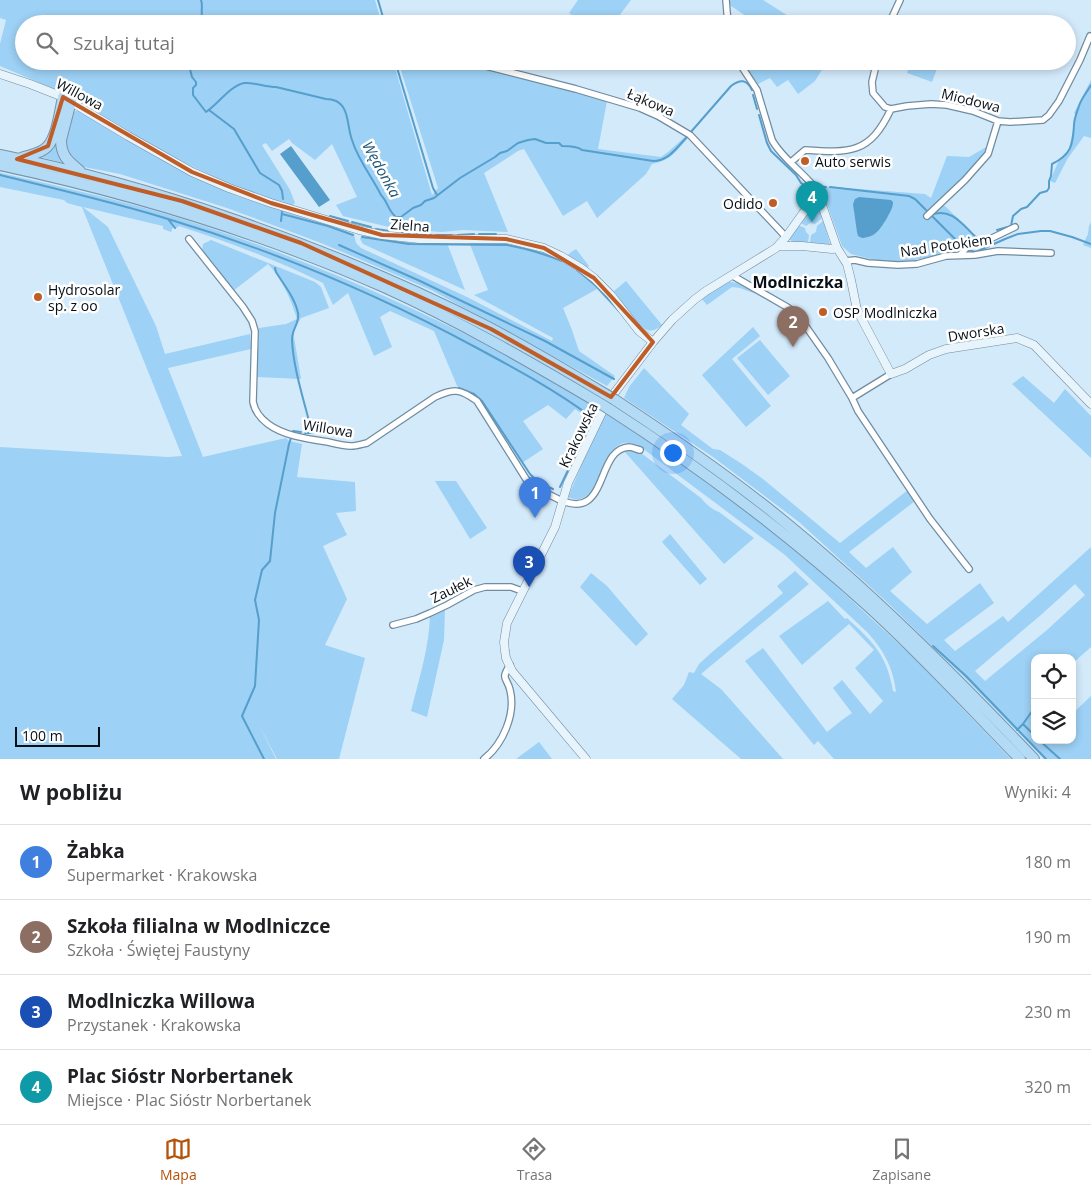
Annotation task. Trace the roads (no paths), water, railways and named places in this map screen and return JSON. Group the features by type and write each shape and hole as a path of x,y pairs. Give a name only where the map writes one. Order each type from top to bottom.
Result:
{"highway":[{"path":"17,159 37,153 48,146 67,99"},
{"path":"67,99 61,146 66,158 83,173"},
{"path":"0,155 83,173 186,203 262,229 352,263 491,328 607,402 707,462 774,513 822,552 923,645 1033,758"},
{"path":"0,165 139,199 269,241 344,270 449,318 561,380 607,402 726,489 806,552 869,607 914,650 1020,759"}],"street":[{"path":"726,0 727,15"},
{"path":"893,15 900,0"},
{"name":"Miodowa","path":"1076,68 1090,36"},
{"name":"Łąkowa","path":"501,70 576,89 658,116 690,135 786,237"},
{"path":"744,70 757,90 772,140 779,151 811,183 822,205 837,248 850,274 857,310 891,374 852,398"},
{"path":"792,162 805,150 832,152 862,146 879,130 891,109 885,107 873,93 872,82 875,70"},
{"name":"Miodowa","path":"891,109 927,103 973,111 998,121 1043,120 1049,116 1059,101 1075,70"},
{"name":"Willowa","path":"0,74 67,99 144,145"},
{"path":"930,213 966,180 988,154 998,121"},
{"name":"Zielna","path":"144,145 192,172 229,188 271,204 360,230 420,240 506,239 544,248 561,256 594,278 639,331 653,342"},
{"name":"Krakowska","path":"586,759 512,671 504,651 507,624 555,527 568,483 602,411 615,391 672,320 706,291 769,254 786,237 816,195"},
{"path":"960,255 968,246 990,239 1015,227"},
{"name":"Willowa","path":"189,239 252,321 255,331 253,402 259,416 269,425 283,432 303,438 357,446 367,443 434,397 447,391 456,391 466,394 477,402 526,479 536,488 562,502"},
{"path":"778,246 837,248"},
{"name":"Nad Potokiem","path":"845,261 855,260 898,265 918,264 946,256 975,255 998,251 1050,253"},
{"path":"733,276 794,312 800,318 828,358 855,405 909,488 930,519 969,569"},
{"name":"Dworska","path":"891,374 905,369 939,351 1017,338 1034,345 1091,404"},
{"path":"562,502 581,504 585,502 598,488 610,459 615,453 630,446 640,450"},
{"name":"Zaułek","path":"393,625 416,619 474,590 485,587 511,587 522,591"},
{"path":"484,759 496,746 507,728 510,709 510,689 505,680 505,673 510,666"},
{"path":"510,689 522,681"}],"waterway":[{"name":"Wędonka","path":"201,0 202,15"},
{"path":"378,0 382,15"},
{"name":"Wędonka","path":"190,70 196,82 193,88 193,95 206,112 229,91 244,83 276,87 340,103 346,115 358,154 391,212 396,217 401,217 425,201 434,198 460,178 500,153 528,140 535,139 546,143 559,143 562,146 570,146 582,150 653,161 664,159 687,137"},
{"path":"398,70 433,188 437,195"},
{"name":"Wędonka","path":"690,133 731,86 743,81 752,90"},
{"path":"997,230 1011,226 1013,216 1021,209 1027,207 1040,193 1047,191 1049,188 1052,164 1063,157 1070,149 1077,113 1081,101 1091,85"},
{"path":"753,95 757,109"},
{"path":"209,110 234,129 260,173 279,185 283,199"},
{"name":"Wędonka","path":"759,115 771,151 808,188"},
{"path":"0,175 168,219 287,260 364,292 477,348 521,372 590,416"},
{"name":"Wędonka","path":"817,186 826,187"},
{"name":"Wędonka","path":"830,187 909,196 915,199 964,248"},
{"path":"281,221 282,212"},
{"path":"931,215 945,213 952,216 979,240"},
{"path":"282,214 328,226 353,235"},
{"path":"330,216 348,221"},
{"path":"168,219 175,228"},
{"path":"352,222 371,227"},
{"path":"376,229 409,234"},
{"name":"Wędonka","path":"968,250 976,252 1018,234 1041,231 1050,231 1091,244"},
{"path":"414,234 431,235"},
{"path":"458,235 474,234"},
{"path":"479,234 496,234"},
{"path":"436,235 452,235"},
{"path":"362,237 409,244 507,245 562,261"},
{"path":"339,245 420,281 545,341 614,379"},
{"path":"275,268 297,307 298,319 292,339 297,374 312,433 305,433"},
{"path":"577,270 595,285 620,312"},
{"path":"459,388 474,394 482,401 530,474 539,483 553,489"},
{"path":"560,487 591,422"},
{"path":"293,431 301,432"},
{"path":"264,759 242,716 255,686 259,620 255,600 262,570 270,561 275,513 291,438"},
{"path":"933,646 966,676 1046,759"},
{"path":"1023,724 1031,713"},
{"path":"1017,730 1023,724 1031,732"},
{"path":"1043,744 1060,759"}],"place":[{"name":"Auto serwis","path":"805,161"},
{"name":"Odido","path":"773,203"},
{"name":"Plac Sióstr Norbertanek","path":"812,222"},
{"name":"Hydrosolar sp. z oo","path":"38,297"},
{"name":"OSP Modlniczka","path":"823,312"},
{"name":"Szkoła filialna w Modlniczce","path":"793,347"},
{"name":"Żabka","path":"535,518"},
{"name":"Modlniczka Willowa","path":"529,587"}],"district":[{"name":"Modlniczka","path":"798,282"}]}
